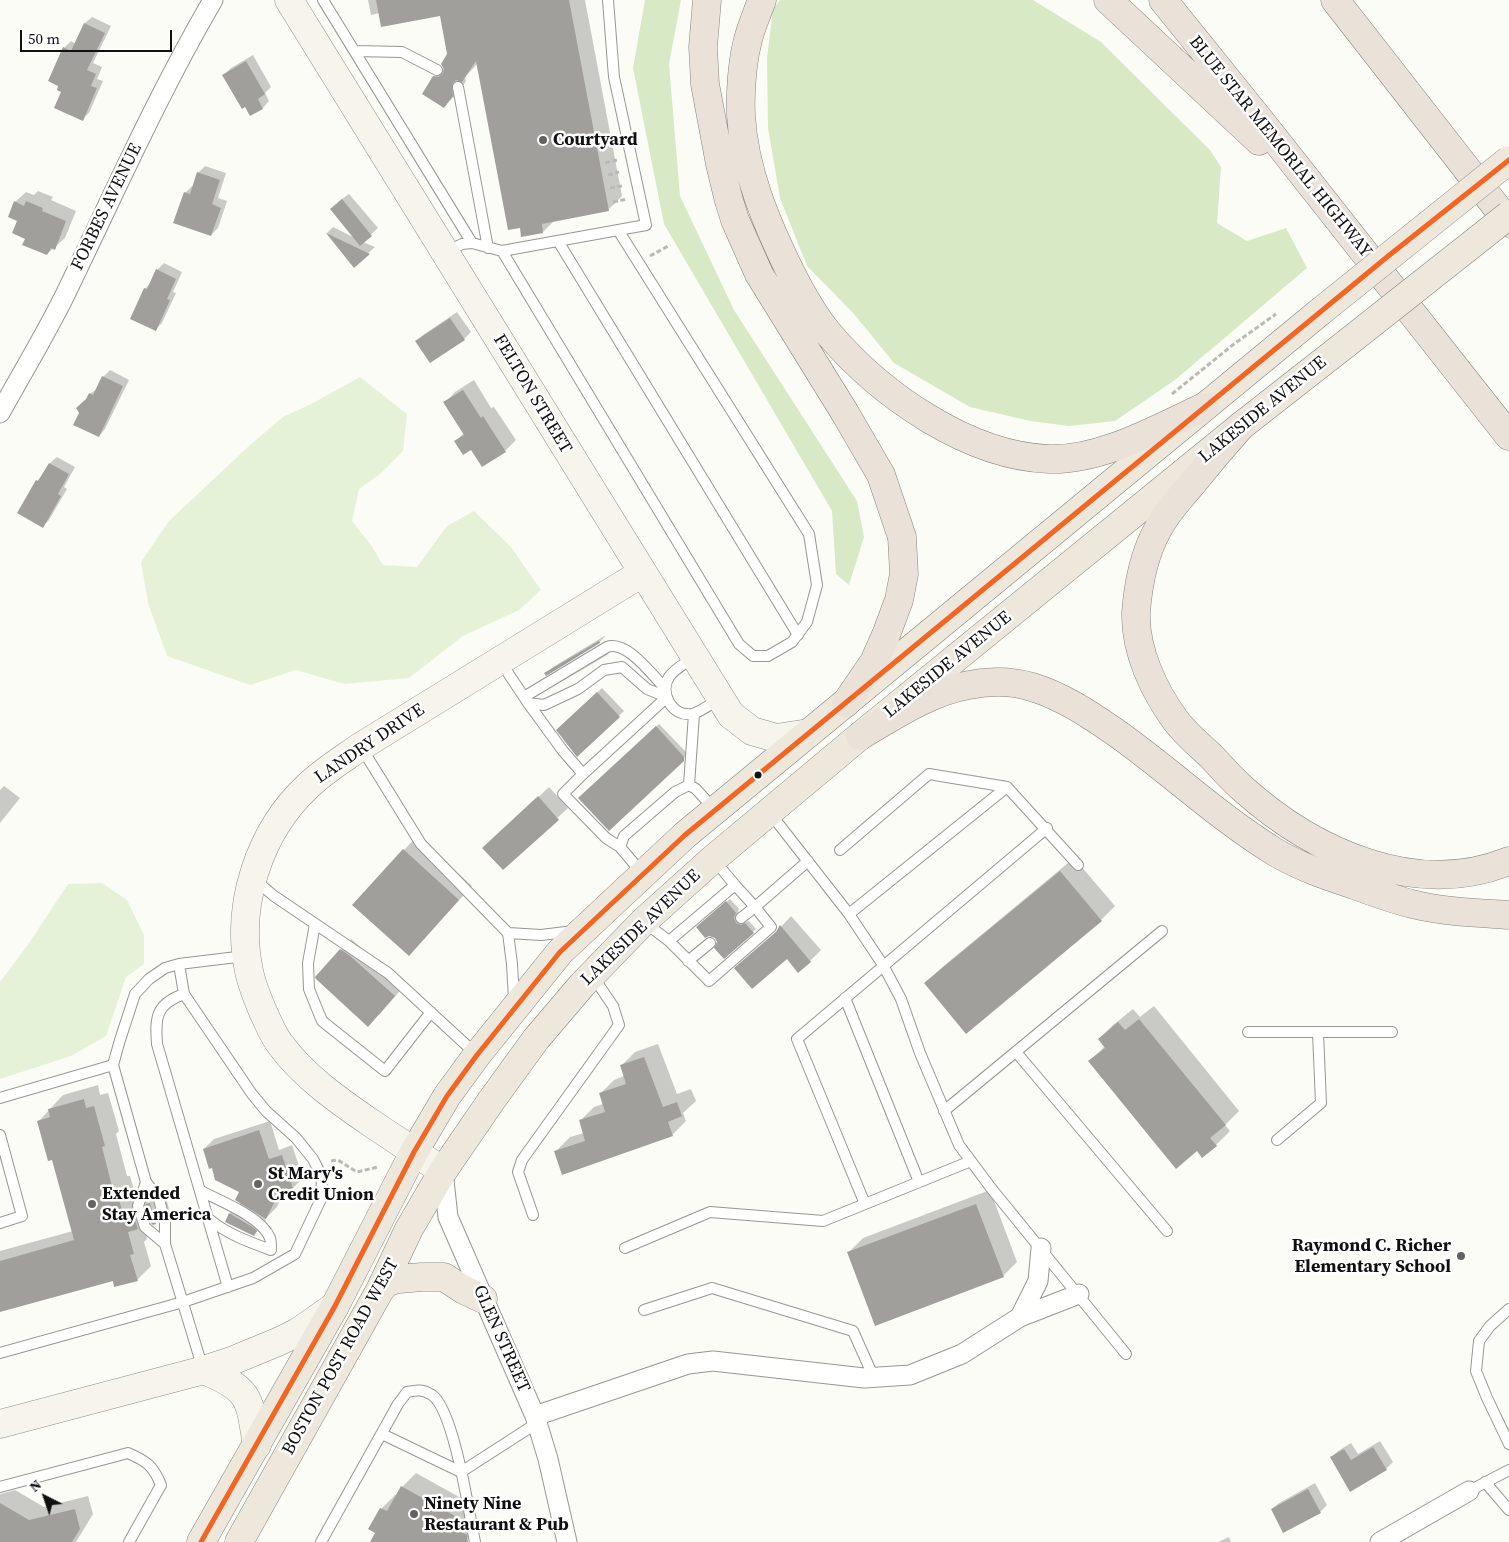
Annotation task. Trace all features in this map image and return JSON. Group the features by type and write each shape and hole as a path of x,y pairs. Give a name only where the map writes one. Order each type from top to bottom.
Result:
{"highway":[{"path":"708,0 703,47 705,84 720,164 735,220 759,274 881,475 902,537 904,574 899,600 880,650 846,703"},
{"path":"762,0 746,45 741,114 744,139 756,190 776,242 810,308 829,334 852,358 897,397 944,426 986,446 1028,456 1050,459 1088,455 1150,432 1204,407"},
{"path":"1108,0 1276,157 1348,231"},
{"name":"BLUE STAR MEMORIAL HIGHWAY","path":"1163,0 1509,435"},
{"path":"1335,0 1509,223"},
{"path":"1241,426 1181,496 1159,527 1141,574 1136,614 1140,649 1155,687 1176,722 1253,798 1303,832 1346,855 1395,870 1441,876 1469,873 1509,861"},
{"path":"860,736 909,707 951,689 982,682 1014,683 1030,686 1048,693 1102,723 1154,760 1233,824 1275,852 1298,864 1375,893 1413,904 1463,912 1509,915"}],"main road":[{"name":"LAKESIDE AVENUE","path":"414,1152 447,1096 477,1055 550,964 583,930 685,835 1321,311 1509,160"},
{"name":"LAKESIDE AVENUE","path":"443,1171 491,1101 566,1002 643,922 713,859 860,736 1241,426 1509,215"},
{"name":"BOSTON POST ROAD WEST","path":"201,1542 335,1306 414,1152"},
{"name":"BOSTON POST ROAD WEST","path":"239,1542 380,1290 409,1229 443,1171"},
{"path":"380,1290 387,1282 422,1277 444,1277 483,1299"}],"street":[{"name":"FORBES AVENUE","path":"0,413 62,300 190,38 213,0"},
{"name":"FELTON STREET","path":"289,0 642,573 721,697 730,715 752,731 776,738 809,733"},
{"name":"LANDRY DRIVE","path":"414,1152 335,1097 302,1068 280,1044 272,1031 254,990 246,956 247,907 252,878 262,850 286,812 308,786 360,746 642,573"},
{"path":"414,1152 443,1171"},
{"name":"GLEN STREET","path":"443,1171 448,1217 483,1299 506,1346 536,1419 561,1509 568,1542"},
{"path":"1020,1317 1038,1281 1040,1248"},
{"path":"536,1419 688,1364 713,1361 864,1378 910,1376 962,1354 1020,1317 1079,1294"},
{"path":"0,1424 204,1370 280,1341 298,1332 335,1306"},
{"path":"204,1370 230,1382 244,1394 252,1411 257,1445"},
{"path":"1380,1542 1477,1486"}],"lane":[{"path":"323,0 472,243"},
{"path":"446,252 462,244 472,243 502,251 646,225 614,77 608,0"},
{"path":"355,51 402,52 437,70"},
{"path":"458,87 488,248"},
{"path":"502,251 739,644 753,656 768,656 792,642 807,622 817,585 809,534 618,230"},
{"path":"558,241 798,635"},
{"path":"526,700 607,647 613,645 623,648 635,658 666,693 674,709 682,713 694,714 721,697"},
{"path":"643,874 620,847 606,838 563,794 666,693 670,676 694,656"},
{"path":"500,660 563,751 583,774"},
{"path":"526,700 544,705 578,689 604,670 622,666 647,689 666,693"},
{"path":"689,786 694,714"},
{"path":"360,746 421,844 508,933 514,1008"},
{"path":"840,850 929,774 1007,787 1078,864"},
{"path":"620,847 624,836 675,792 689,786 696,789 715,811"},
{"path":"849,914 1007,787"},
{"path":"769,812 849,914 884,965 901,999 920,1053 959,1145 1126,1354"},
{"path":"865,1204 797,1039 1046,828"},
{"path":"643,922 670,941 708,981 771,927 713,859"},
{"path":"741,918 808,861"},
{"path":"252,878 274,896 388,973 477,1055"},
{"path":"670,941 735,885"},
{"path":"315,924 308,963 308,989 322,1021 385,1070 431,1012"},
{"path":"508,933 541,934 583,930"},
{"path":"944,1111 1162,931"},
{"path":"688,960 710,943"},
{"path":"204,1370 164,1244 165,1223 159,1199 146,1182 113,1065 135,994 149,979 166,968 179,964 246,956"},
{"path":"0,1353 183,1302 253,1278 295,1254 321,1199 322,1177 313,1159 296,1138 266,1111 252,1094 184,994 179,964"},
{"path":"533,1214 518,1172 522,1160 619,1025 614,1006 591,975"},
{"path":"184,994 170,999 159,1012 156,1025 157,1044 228,1287"},
{"path":"845,998 919,1182"},
{"path":"1248,1032 1392,1032"},
{"path":"1277,1140 1321,1103 1318,1033"},
{"path":"1016,1052 1167,1231"},
{"path":"0,1098 113,1065"},
{"path":"0,1136 22,1216 0,1223"},
{"path":"625,1248 710,1212 823,1221 971,1161"},
{"path":"146,1182 138,1206 145,1227 164,1244"},
{"path":"201,1192 232,1207 260,1224 270,1237 271,1250 221,1229 209,1219"},
{"path":"644,1310 712,1288 853,1331 874,1378"},
{"path":"1509,1308 1490,1326 1479,1341 1476,1371 1509,1444"},
{"path":"321,1542 407,1392 421,1389 434,1396 443,1408 461,1472 475,1542"},
{"path":"461,1472 536,1419"},
{"path":"382,1434 461,1472"},
{"path":"0,1488 128,1453 144,1460 156,1471 161,1484 129,1542"},
{"path":"1509,1470 1477,1486 1509,1510"}],"path":[{"path":"639,262 670,246"},
{"path":"1169,397 1234,344 1276,314"},
{"path":"318,1168 331,1160 338,1160 357,1172 365,1172 378,1167"}],"green space":[{"path":"645,0 681,0 669,64 680,196 734,310 857,501 864,537 849,585 836,574 832,511 664,224 633,68"},
{"path":"780,0 1033,0 1101,42 1210,150 1221,167 1217,223 1247,241 1286,228 1307,268 1175,380 1115,421 1069,426 1030,421 970,407 894,363 854,314 807,266 780,198 768,128 767,58 773,9"},
{"path":"360,377 407,414 403,451 379,475 359,489 352,521 371,545 383,565 417,567 447,526 474,511 511,547 541,590 519,610 463,636 409,678 344,684 296,670 250,685 167,656 148,603 141,562 169,521 250,445 283,417"},
{"path":"102,883 127,900 144,935 144,964 126,977 106,1036 71,1056 0,1079 0,982 27,946 68,884"}],"building":[{"name":"Courtyard","path":"376,0 569,0 609,211 542,224 543,233 521,237 520,228 508,230 476,61 462,82 456,80 452,84 453,96 444,108 422,94 433,76 438,77 443,73 444,69 441,64 447,54 440,16 381,27"},
{"path":"84,23 105,33 87,70 96,74 91,86 97,88 83,121 54,108 61,92 57,90 58,86 48,81 63,47 71,51"},
{"path":"246,61 265,94 258,99 263,109 250,116 245,107 242,109 222,75"},
{"path":"197,172 220,180 212,204 221,208 211,236 173,223 184,192 190,194"},
{"path":"342,199 372,236 360,246 330,209"},
{"path":"14,201 24,206 26,201 43,208 42,211 66,221 55,250 51,248 47,255 22,245 25,239 12,233 17,221 8,217"},
{"path":"326,233 370,254 354,268"},
{"path":"156,269 176,279 167,299 170,300 156,331 130,319 144,288 147,289"},
{"path":"450,318 465,340 430,363 415,341"},
{"path":"102,376 123,386 99,437 73,425 79,413 76,408 86,399 89,393 93,395"},
{"path":"463,390 481,418 483,416 506,452 482,467 471,450 463,455 454,441 464,435 443,402"},
{"path":"49,463 69,474 58,494 61,496 43,528 17,513 36,480 38,481"},
{"path":"599,641 600,643 546,676 544,673"},
{"path":"597,692 620,717 577,757 556,730"},
{"path":"656,726 684,757 684,761 609,831 578,798"},
{"path":"538,796 559,820 503,870 482,848"},
{"path":"403,849 459,900 409,956 352,905"},
{"path":"1060,871 1102,921 966,1034 924,983"},
{"path":"726,901 736,913 734,918 736,923 741,925 745,923 754,933 724,959 714,948 717,942 715,938 709,936 705,938 696,927"},
{"path":"780,925 811,962 798,973 787,959 752,989 734,968 776,932"},
{"path":"340,949 395,996 368,1027 315,977"},
{"path":"1139,1019 1226,1125 1210,1138 1217,1146 1202,1158 1197,1151 1176,1169 1088,1061 1105,1048 1098,1039 1118,1022 1125,1030"},
{"path":"644,1057 663,1107 677,1102 682,1116 668,1122 673,1136 562,1175 554,1151 585,1141 579,1120 605,1112 599,1093 626,1084 620,1065"},
{"name":"Extended Stay America","path":"84,1099 86,1108 94,1106 105,1146 102,1147 113,1190 116,1189 122,1210 131,1208 138,1229 128,1232 134,1254 130,1255 138,1281 114,1287 113,1281 0,1312 0,1261 74,1240 52,1160 48,1161 37,1121 50,1117 48,1109"},
{"name":"St Mary's Credit Union","path":"259,1130 269,1159 282,1155 293,1189 282,1193 276,1199 266,1219 235,1200 239,1192 215,1180 212,1168 209,1169 203,1149"},
{"path":"150,1203 156,1224 153,1225 145,1206"},
{"path":"976,1204 1004,1277 875,1326 847,1252"},
{"path":"229,1213 254,1228 257,1231 254,1236 225,1222"},
{"path":"1373,1447 1387,1470 1350,1492 1330,1457 1344,1449 1351,1460"},
{"name":"Ninety Nine Restaurant & Pub","path":"401,1486 457,1517 452,1526 467,1535 468,1542 370,1542 375,1533 368,1529 380,1508 387,1511"},
{"path":"1308,1489 1321,1513 1283,1533 1271,1509"},
{"path":"0,1503 29,1520 75,1509 80,1529 72,1542 0,1542"}],"transit line":[{"path":"201,1542 335,1306 414,1152 447,1096 477,1055 560,952 685,835 1387,257 1509,160"}],"place":[{"name":"Courtyard","path":"543,140"},
{"name":"St Mary's Credit Union","path":"258,1184"},
{"name":"Extended Stay America","path":"92,1204"},
{"name":"Raymond C. Richer Elementary School","path":"1461,1256"},
{"name":"Ninety Nine Restaurant & Pub","path":"414,1514"}]}
